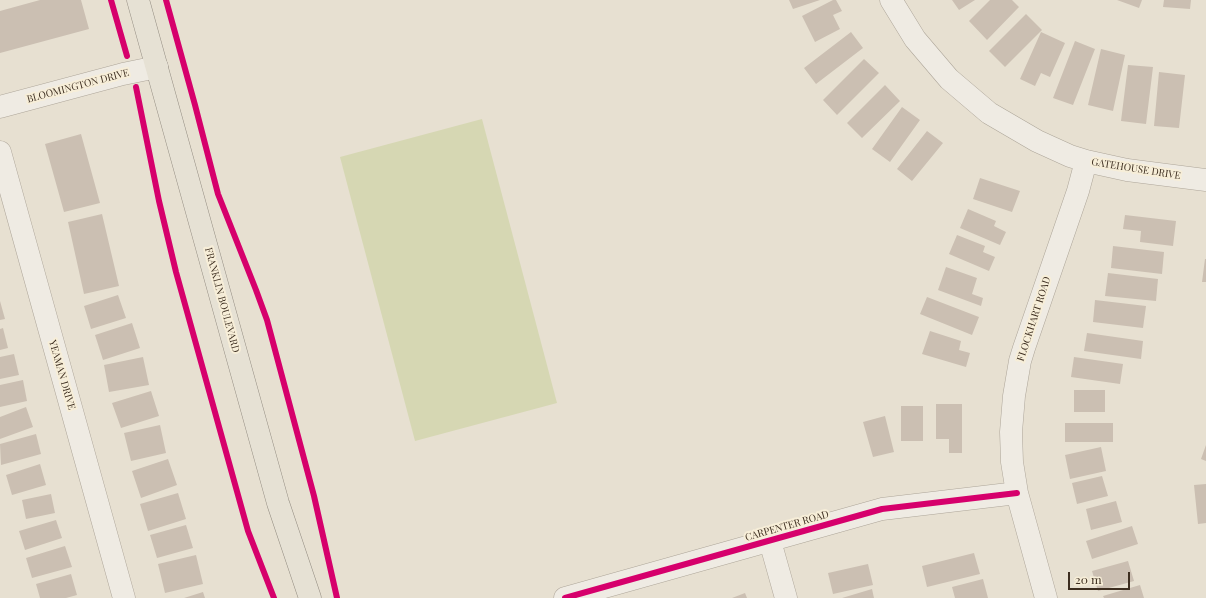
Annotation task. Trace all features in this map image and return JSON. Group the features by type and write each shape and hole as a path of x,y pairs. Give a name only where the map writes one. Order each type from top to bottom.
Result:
{"main road":[{"name":"FRANKLIN BOULEVARD","path":"138,0 278,503 310,598"}],"street":[{"name":"GATEHOUSE DRIVE","path":"891,0 915,38 949,79 989,113 1037,141 1070,156 1086,161 1127,170 1206,180"},
{"name":"BLOOMINGTON DRIVE","path":"0,107 123,74 157,67"},
{"name":"YEAMAN DRIVE","path":"0,152 124,598"},
{"name":"FLOCKHART ROAD","path":"1046,598 1017,493 1012,462 1011,432 1014,396 1020,361 1078,191 1086,161"},
{"name":"CARPENTER ROAD","path":"565,598 882,509 1017,493"},
{"path":"770,541 786,598"}],"green space":[{"path":"482,119 557,403 415,441 340,157"}],"building":[{"path":"40,0 81,0 89,29 0,53 0,11"},
{"path":"789,0 820,0 793,9"},
{"path":"833,0 836,0 842,11 833,15 840,29 815,42 802,16"},
{"path":"952,0 975,0 959,10"},
{"path":"990,0 1012,0 1019,7 987,40 969,21"},
{"path":"1117,0 1142,0 1139,8"},
{"path":"1164,0 1191,0 1190,9 1163,7"},
{"path":"1026,14 1042,30 1005,67 989,51"},
{"path":"851,32 863,48 816,84 804,68"},
{"path":"1041,32 1065,43 1050,77 1041,73 1035,86 1020,79"},
{"path":"1075,41 1095,49 1073,105 1053,98"},
{"path":"1101,49 1125,55 1113,111 1088,105"},
{"path":"864,59 879,73 837,115 823,100"},
{"path":"1128,65 1153,67 1146,124 1121,121"},
{"path":"1159,72 1185,75 1179,128 1154,126"},
{"path":"885,85 900,101 862,138 847,123"},
{"path":"902,107 920,120 890,162 872,149"},
{"path":"927,131 943,143 912,181 897,169"},
{"path":"81,134 100,203 64,212 45,144"},
{"path":"980,178 1020,191 1012,212 973,199"},
{"path":"968,209 996,221 994,226 1006,232 1000,245 960,228"},
{"path":"102,214 119,286 84,294 68,222"},
{"path":"1125,215 1176,221 1173,246 1140,242 1141,231 1123,229"},
{"path":"957,235 985,246 983,252 995,257 989,271 949,254"},
{"path":"1113,246 1164,252 1162,274 1111,268"},
{"path":"1205,259 1206,282 1202,282"},
{"path":"946,267 977,278 972,294 983,298 981,306 938,290"},
{"path":"1108,273 1158,279 1156,301 1105,296"},
{"path":"118,295 126,318 91,329 84,306"},
{"path":"927,297 979,317 972,335 920,314"},
{"path":"1095,300 1146,306 1143,328 1093,322"},
{"path":"0,301 5,319 0,320"},
{"path":"132,323 140,348 103,360 95,335"},
{"path":"3,328 8,348 0,350 0,329"},
{"path":"930,331 961,341 959,350 970,353 966,367 922,354"},
{"path":"1087,333 1143,341 1141,359 1084,351"},
{"path":"14,354 19,375 0,379 0,357"},
{"path":"143,357 149,385 109,392 104,365"},
{"path":"1074,357 1123,364 1120,384 1071,377"},
{"path":"23,380 27,401 0,407 0,385"},
{"path":"1074,390 1105,390 1105,412 1074,412"},
{"path":"151,391 159,416 121,428 112,403"},
{"path":"936,404 962,404 962,453 949,453 949,439 936,439"},
{"path":"901,406 923,406 923,441 901,441"},
{"path":"26,407 33,427 0,439 0,417"},
{"path":"885,416 894,452 873,457 863,422"},
{"path":"1065,423 1113,423 1113,442 1065,442"},
{"path":"160,425 166,453 131,461 124,433"},
{"path":"36,434 41,454 1,465 0,444"},
{"path":"1206,445 1206,461 1201,459"},
{"path":"1101,447 1106,471 1070,479 1065,455"},
{"path":"168,459 177,485 141,498 132,471"},
{"path":"40,464 46,485 12,495 6,475"},
{"path":"1102,476 1108,496 1077,504 1072,483"},
{"path":"1206,484 1206,523 1198,524 1194,485"},
{"path":"178,493 186,519 148,531 140,504"},
{"path":"51,494 55,513 26,519 22,500"},
{"path":"1116,501 1122,522 1091,530 1086,509"},
{"path":"56,520 62,538 25,550 19,531"},
{"path":"186,525 193,548 157,558 150,535"},
{"path":"1132,526 1138,544 1092,559 1086,541"},
{"path":"65,546 72,567 32,578 26,558"},
{"path":"974,553 980,574 927,587 922,566"},
{"path":"196,555 203,584 165,593 158,564"},
{"path":"1128,561 1134,581 1098,591 1092,571"},
{"path":"868,564 873,585 833,594 828,573"},
{"path":"71,574 77,595 66,598 40,598 36,584"},
{"path":"983,579 988,598 955,598 952,587"},
{"path":"1140,585 1144,598 1104,598 1103,596"},
{"path":"872,589 874,598 842,598"},
{"path":"203,592 205,598 184,598"},
{"path":"745,593 747,598 732,598"}],"cycle path":[{"path":"111,0 127,56"},
{"path":"166,0 218,194 267,320 314,496 337,598"},
{"path":"136,87 159,201 176,272 248,531 274,598"},
{"path":"565,598 882,509 1017,493"}]}
